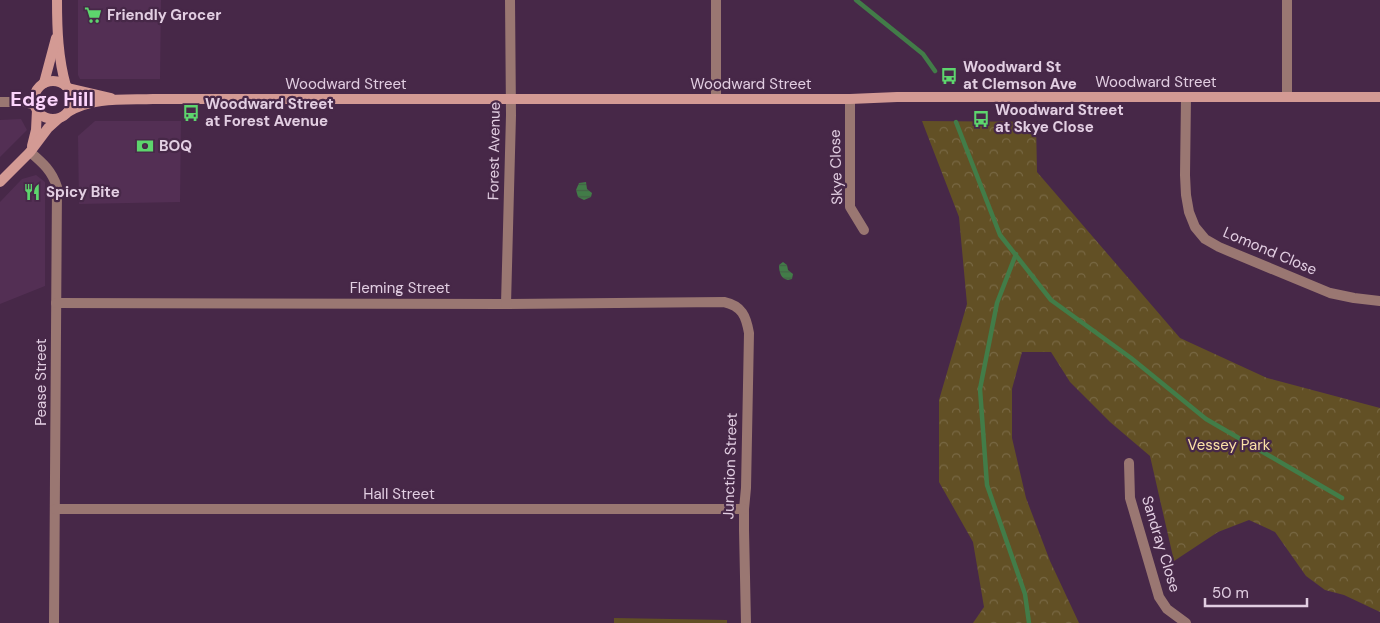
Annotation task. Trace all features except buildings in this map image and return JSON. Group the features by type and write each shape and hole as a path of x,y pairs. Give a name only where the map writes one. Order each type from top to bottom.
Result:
{"street":[{"path":"0,102 25,102 36,107 41,115 46,118 58,119 64,117 71,107 73,100 67,87 61,63 57,31 57,0"},
{"name":"Forest Avenue","path":"506,304 511,100 510,0"},
{"path":"716,0 716,99"},
{"path":"1287,0 1287,97"},
{"path":"44,84 48,74 57,31"},
{"path":"30,152 36,130 36,92 39,87 51,81 67,87"},
{"name":"Woodward Street","path":"67,87 122,100"},
{"name":"Woodward Street","path":"68,112 85,104 122,100 850,100 897,97 1380,97"},
{"name":"Lomond Close","path":"1186,97 1186,195 1189,212 1195,227 1205,239 1219,247 1330,293 1380,301"},
{"name":"Skye Close","path":"850,100 850,207 864,230"},
{"path":"0,182 30,152 48,128 58,119"},
{"name":"Pease Street","path":"30,152 50,170 57,187 54,623"},
{"name":"Fleming Street","path":"56,303 506,304 724,302 734,304 742,310"},
{"name":"Junction Street","path":"742,310 749,333 744,509 746,623"},
{"name":"Sandray Close","path":"1129,463 1128,486 1130,498 1159,597 1167,609 1186,623"},
{"name":"Hall Street","path":"55,509 744,509"}],"shaded area":[{"path":"78,0 161,0 160,79 80,79 78,75"},
{"path":"21,119 27,130 0,157 0,120"},
{"path":"95,121 181,121 180,202 79,204 78,136"},
{"path":"36,175 45,182 45,286 0,304 0,202 22,179"},
{"path":"586,182 587,189 592,193 591,197 584,200 578,197 576,190 579,183"},
{"path":"783,262 793,274 792,279 788,280 781,275 779,265"}],"green space":[{"name":"Vessey Park","path":"922,121 1036,122 1037,172 1180,338 1267,378 1380,408 1380,612 1344,595 1325,590 1306,576 1275,532 1249,520 1218,532 1174,561 1150,456 1110,422 1070,382 1051,352 1022,352 1012,389 1012,438 1026,498 1050,561 1079,623 973,623 984,607 973,542 939,482 939,400 967,304 959,217"},
{"path":"614,618 727,620 727,623 614,623"}],"waterway":[{"path":"856,0 923,54 935,71"},
{"path":"956,122 1000,235 1051,300 1131,358 1206,419 1342,498"},
{"path":"1016,254 997,303 980,389 987,485 1025,594 1029,623"}],"place":[{"name":"Friendly Grocer","path":"93,15"},
{"name":"Woodward St at Clemson Ave","path":"949,76"},
{"name":"Woodward Street at Forest Avenue","path":"191,113"},
{"name":"Woodward Street at Skye Close","path":"981,119"},
{"name":"BOQ","path":"145,146"},
{"name":"Spicy Bite","path":"32,192"}],"district":[{"name":"Edge Hill","path":"52,99"}]}
